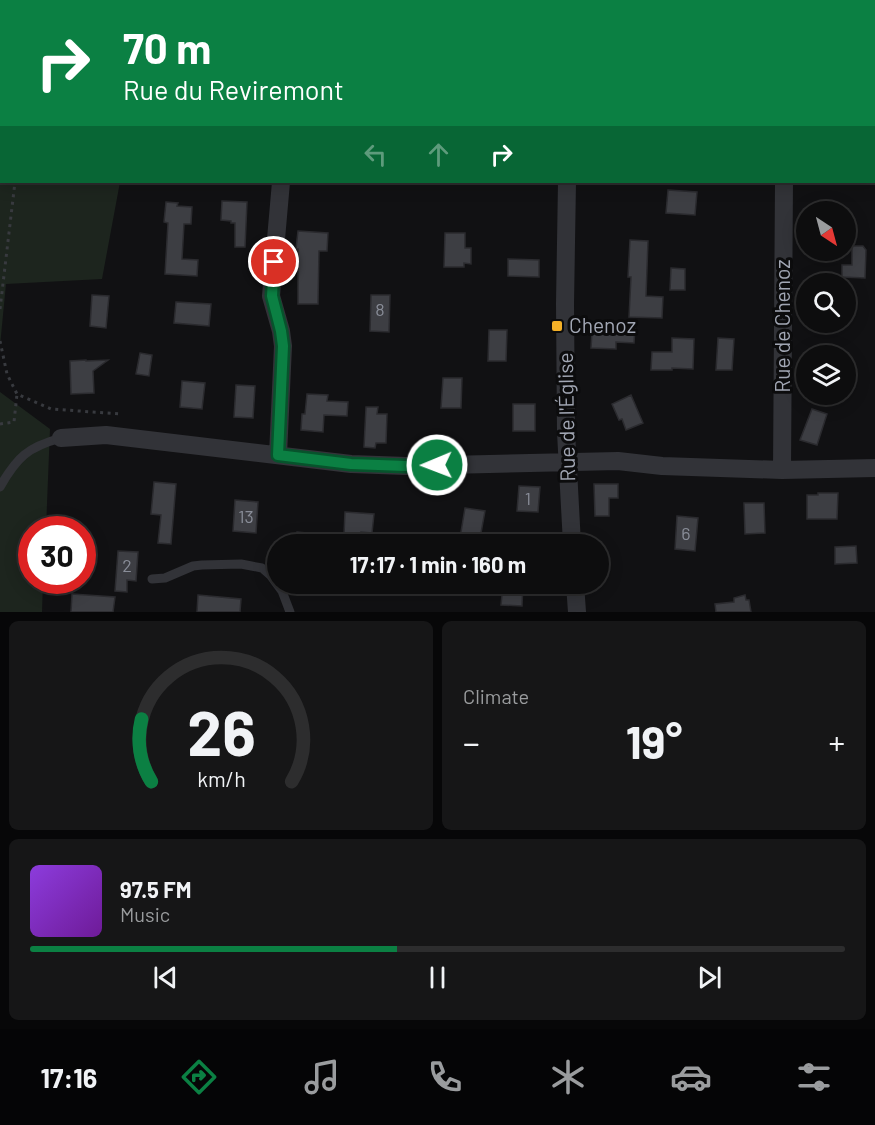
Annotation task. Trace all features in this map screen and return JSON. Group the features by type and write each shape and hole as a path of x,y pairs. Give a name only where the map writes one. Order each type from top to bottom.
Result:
{"street":[{"path":"278,455 283,346 272,296 281,183"},
{"name":"Rue de l'Église","path":"567,183 565,304 567,462 571,534"},
{"name":"Rue de Chenoz","path":"782,470 784,183"},
{"path":"61,438 106,435 351,464 406,466 625,461 662,466 782,470 875,468"},
{"path":"576,594 577,612"}],"lane":[{"path":"0,487 9,470 26,453 40,444 61,438"},
{"path":"152,579 165,578 193,566 251,565 262,568 272,576 282,591 290,612"}],"path":[{"path":"0,309 15,183"},
{"path":"0,340 7,374 17,394 14,422 0,424"},
{"path":"17,394 51,409 121,414"}],"shaded area":[{"path":"0,183 120,183 102,279 6,284 0,346"},
{"path":"0,392 50,429 47,516 18,516 18,594 43,594 42,612 0,612"}],"building":[{"path":"668,190 697,192 695,215 666,213"},
{"path":"222,201 247,202 245,247 235,247 235,223 221,220"},
{"path":"166,202 178,203 177,206 192,207 191,224 184,224 182,259 198,260 197,276 165,274 168,223 164,222"},
{"path":"298,231 328,233 327,251 319,251 318,304 298,304 298,249 296,249"},
{"path":"445,233 465,233 465,248 471,248 471,264 464,263 464,267 444,267"},
{"path":"630,240 648,241 646,296 663,297 662,318 629,317"},
{"path":"856,246 863,246 866,250 865,278 856,278 856,273 842,273 842,265 852,265 852,261 856,261"},
{"path":"508,259 539,260 539,277 508,276"},
{"path":"671,268 685,269 685,290 670,290"},
{"path":"92,295 109,296 106,328 90,326"},
{"path":"371,295 390,295 389,332 370,331"},
{"path":"176,302 211,304 209,326 174,323"},
{"path":"612,328 635,328 634,343 616,342 616,349 591,348 592,332 612,333"},
{"path":"489,330 507,330 506,361 488,361"},
{"path":"672,338 694,339 693,369 651,370 652,352 672,352"},
{"path":"718,338 734,339 732,370 716,370"},
{"path":"140,353 152,355 149,376 136,374"},
{"path":"108,360 93,371 94,393 71,394 70,361"},
{"path":"443,378 462,378 461,408 441,408"},
{"path":"182,381 205,383 202,409 180,407"},
{"path":"236,385 255,386 253,418 234,417"},
{"path":"307,394 328,395 327,401 348,402 347,416 324,415 323,432 301,430"},
{"path":"631,395 643,423 626,430 612,404"},
{"path":"513,404 535,404 535,431 513,431"},
{"path":"366,407 378,407 377,414 387,414 386,443 376,443 375,448 364,447"},
{"path":"812,409 827,414 817,445 800,440"},
{"path":"154,482 176,484 171,544 158,543 161,515 151,514"},
{"path":"594,484 618,484 618,498 609,498 609,516 595,516"},
{"path":"519,486 540,487 538,512 517,511"},
{"path":"818,493 838,493 837,519 807,519 807,495 818,495"},
{"path":"235,500 258,502 256,533 233,531"},
{"path":"744,503 764,503 765,533 745,534"},
{"path":"465,508 485,511 481,534 461,534"},
{"path":"345,512 374,514 372,533 344,534"},
{"path":"677,516 698,518 695,551 675,549"},
{"path":"856,546 857,563 835,564 835,547"},
{"path":"118,551 138,552 136,581 127,580 127,592 115,591"},
{"path":"72,594 115,597 113,612 71,612"},
{"path":"502,594 523,594 522,606 501,605"},
{"path":"198,595 241,599 240,612 197,612"},
{"path":"745,595 746,600 749,600 751,612 716,612 715,604 734,602 734,598"}],"place":[{"name":"Chenoz","path":"557,326"}],"route":[{"path":"274,262 273,307 283,346 278,455 351,464 437,465"}]}
